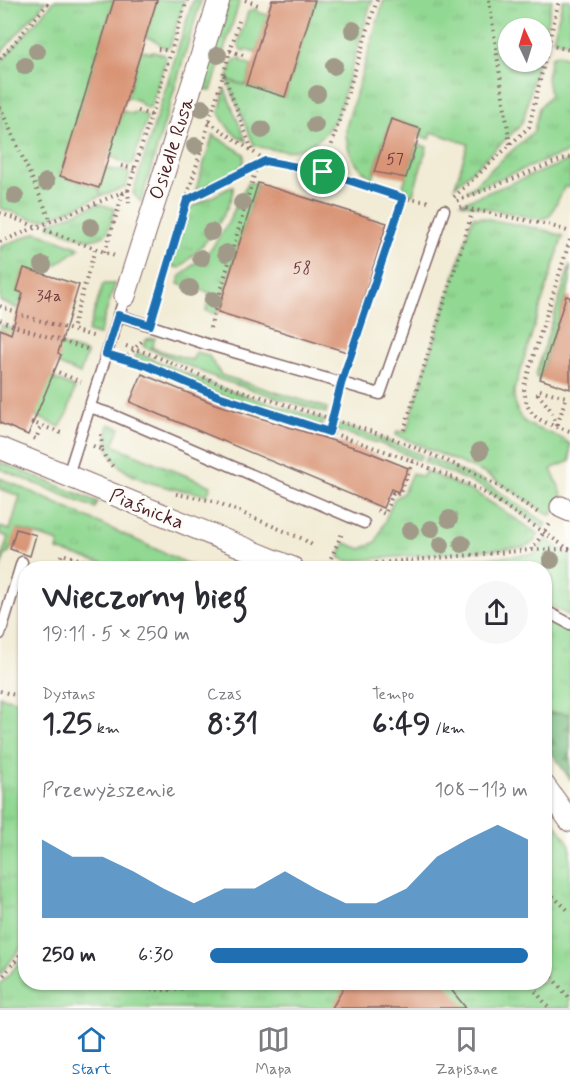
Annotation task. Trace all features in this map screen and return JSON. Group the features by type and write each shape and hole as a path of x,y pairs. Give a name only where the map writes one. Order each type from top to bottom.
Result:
{"street":[{"name":"Osiedle Rusa","path":"121,305 219,0"},
{"name":"Piaśnicka","path":"0,448 276,561"},
{"path":"552,796 570,821"}],"lane":[{"path":"68,475 121,305 150,325 206,344 380,394 444,207"},
{"path":"89,407 108,413 364,523"},
{"path":"0,634 18,575"},
{"path":"552,614 570,624"}],"path":[{"path":"0,59 51,0"},
{"path":"0,242 128,190 187,0"},
{"path":"245,0 258,5"},
{"path":"323,172 377,0"},
{"path":"489,0 510,144"},
{"path":"552,32 559,0"},
{"path":"124,359 143,341 150,325 242,10"},
{"path":"552,46 570,50"},
{"path":"158,49 170,51"},
{"path":"230,51 243,54"},
{"path":"542,72 529,127 455,199 570,157"},
{"path":"223,74 253,153"},
{"path":"0,106 51,220"},
{"path":"138,111 151,115"},
{"path":"210,122 265,161 323,172 403,198 444,207 473,209 549,225 570,232"},
{"path":"187,200 265,161"},
{"path":"206,344 257,165"},
{"path":"122,166 135,169"},
{"path":"105,252 123,192"},
{"path":"329,432 341,384 403,198"},
{"path":"404,430 473,209"},
{"path":"0,213 134,264"},
{"path":"570,240 524,386 528,408 535,417 545,423 570,431"},
{"path":"73,326 95,249"},
{"path":"0,306 21,315 153,355 219,384 392,438 473,472 498,486 563,514"},
{"path":"0,320 148,366 218,396 413,462 487,494 570,550"},
{"path":"53,370 96,387"},
{"path":"540,390 566,398 557,427 551,410 538,394 540,390"},
{"path":"31,422 78,441"},
{"path":"323,430 324,438"},
{"path":"102,450 106,459 122,475"},
{"path":"375,509 385,513 393,493 396,495 401,492 413,462"},
{"path":"169,492 214,501 303,539 315,547"},
{"path":"531,550 545,533"},
{"path":"400,561 531,550 570,550"},
{"path":"60,561 62,554 86,561"},
{"path":"0,691 18,696"},
{"path":"552,895 570,912"},
{"path":"0,980 18,959"},
{"path":"552,978 570,999"},
{"path":"534,990 549,1008"}],"green space":[{"path":"0,0 47,0 0,54"},
{"path":"55,0 114,0 60,176 99,188 101,196 41,220 0,208 0,63"},
{"path":"157,0 184,0 170,46 167,48 145,37"},
{"path":"193,0 201,0 141,202 133,193"},
{"path":"226,0 240,0 211,91 200,87"},
{"path":"315,0 372,0 338,113 322,136 303,148 280,151 254,145 227,80 285,97"},
{"path":"384,0 552,0 548,18 498,18 498,72 535,72 524,118 519,127 455,186 468,144 432,132 430,139 419,136 421,128 391,119 373,179 352,157 347,144 346,127"},
{"path":"563,0 570,0 570,43 553,39"},
{"path":"254,9 268,15 256,53 241,50 238,44 248,12"},
{"path":"141,50 165,55 166,58 151,106 148,108 137,100 127,97"},
{"path":"558,54 570,60 570,152 468,191 534,131 539,108 550,95 547,78 548,72 552,72 552,57"},
{"path":"239,59 252,65 246,85 227,80 233,62"},
{"path":"225,89 246,141 230,130 219,113"},
{"path":"123,111 146,115 147,119 133,163 130,165 108,156"},
{"path":"213,135 244,154 244,163 237,170 195,192"},
{"path":"417,144 427,147 413,194 401,192"},
{"path":"570,160 570,187 565,186 550,216 545,218 538,219 461,203"},
{"path":"105,168 128,172 126,187 101,196 99,188"},
{"path":"248,183 258,183 217,314 206,311 210,293 178,284 180,277 212,248 227,225"},
{"path":"233,186 227,208 212,233 180,268 171,266 190,208"},
{"path":"97,204 115,209 108,230 102,237 88,239 49,226 50,223"},
{"path":"473,216 563,236 514,390 515,405 525,422 570,444 570,461 551,469 561,496 570,500 560,501 551,516 486,474 396,435 397,431 406,432"},
{"path":"37,232 80,248 43,274 24,269 17,291 23,293 19,309 0,301 0,247"},
{"path":"570,265 570,282 540,379 536,377 536,374"},
{"path":"103,284 115,284 99,335 88,332"},
{"path":"0,325 87,353 80,374 0,339"},
{"path":"155,338 152,348 192,360 196,352 208,355 221,375 327,408 326,413 221,380 143,346 147,339"},
{"path":"138,353 218,387 324,420 322,426 216,393 134,358"},
{"path":"50,377 75,388 67,415 60,427 33,415"},
{"path":"109,424 120,428 113,445 211,486 207,495 155,484 138,478 124,469 113,458 108,443"},
{"path":"337,424 422,455 419,460 381,444 335,430"},
{"path":"427,457 483,481 546,523 543,528 480,486 424,462"},
{"path":"0,462 98,502 95,508 0,469"},
{"path":"425,471 476,493 539,534 534,542 525,547 346,561 339,557 345,543 361,549 376,542 394,499 403,493 412,473 423,477"},
{"path":"0,478 182,561 94,561 57,550 59,542 17,529 9,553 5,555 0,570 0,562 8,537 0,534 0,527 10,530 20,496 0,489"},
{"path":"546,539 570,555 570,616 552,607 552,561 450,561 535,554"},
{"path":"552,624 570,633 570,779 552,753"},
{"path":"0,696 18,701 18,951 0,975"},
{"path":"552,713 570,714 570,779 552,753"},
{"path":"552,818 570,845 570,1008 0,1008 0,984 18,963 18,990 552,990"}],"building":[{"path":"114,0 157,0 99,188 60,176"},
{"path":"272,0 315,0 285,97 246,85"},
{"path":"391,119 421,129 406,178 374,172"},
{"path":"258,183 387,223 347,352 218,312"},
{"path":"24,268 79,285 58,353 61,355 28,435 0,423 0,329 11,334 23,293 17,291"},
{"path":"566,296 570,297 570,389 540,379"},
{"path":"142,374 215,404 366,451 408,468 398,492 391,489 383,508 130,402"},
{"path":"16,529 36,535 30,556 10,549"},
{"path":"342,990 451,990 466,1008 332,1008"}],"route":[{"path":"265,161 323,172 403,198 341,384 329,432 218,396 148,366 106,354 118,315 150,325 187,200 265,161"}]}
